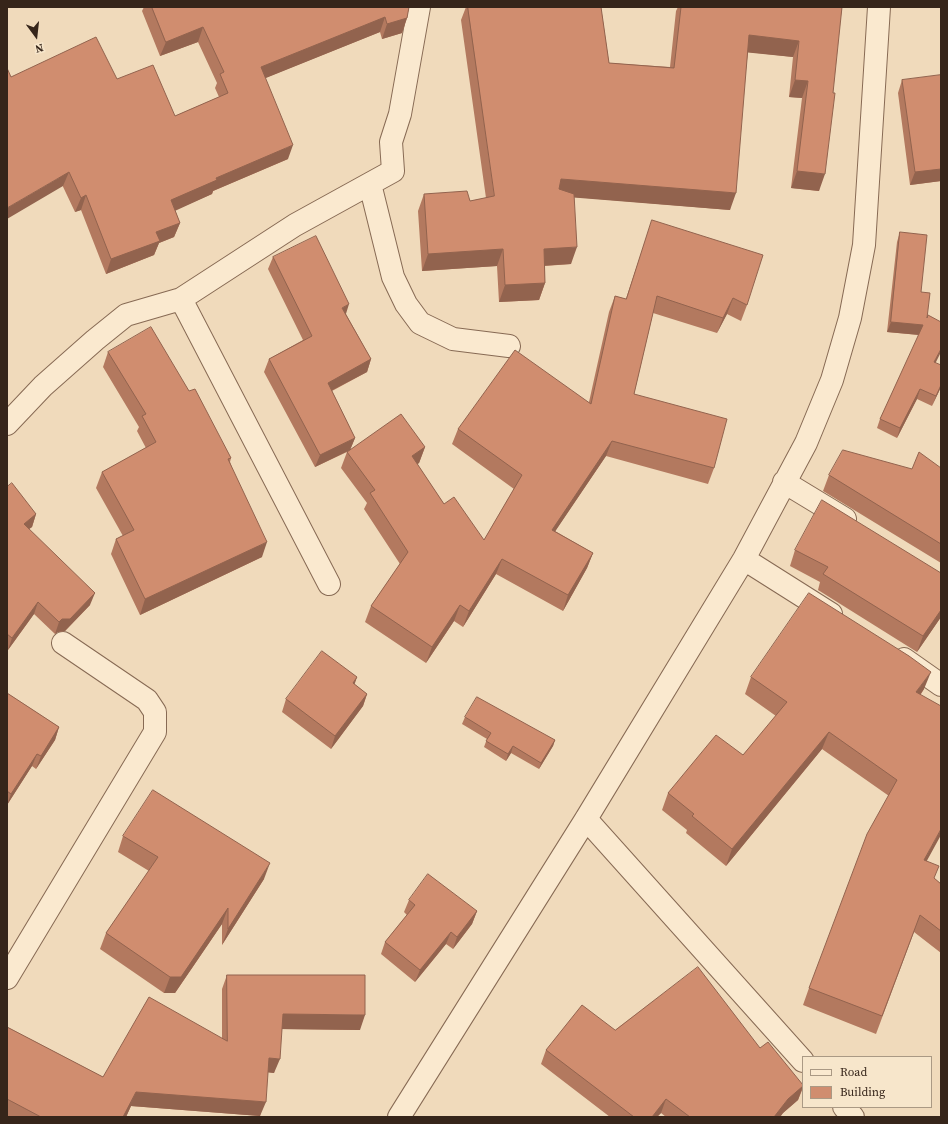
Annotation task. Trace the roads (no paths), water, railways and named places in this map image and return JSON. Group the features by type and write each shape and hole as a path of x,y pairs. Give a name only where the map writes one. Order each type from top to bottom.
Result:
{"street":[{"path":"7,424 43,386 126,315 181,299 295,225 393,171 391,142 400,114 419,7"},
{"path":"399,1117 586,819 744,559 806,443 832,380 850,318 864,245 879,7"},
{"path":"370,184 393,277 406,304 420,323 453,339 509,346"},
{"path":"181,299 329,584"},
{"path":"784,482 859,528"},
{"path":"744,559 845,622"},
{"path":"7,978 155,732 155,712 147,700 63,643"},
{"path":"885,648 938,676"},
{"path":"586,819 802,1060"},
{"path":"845,1108 853,1117"}]}
